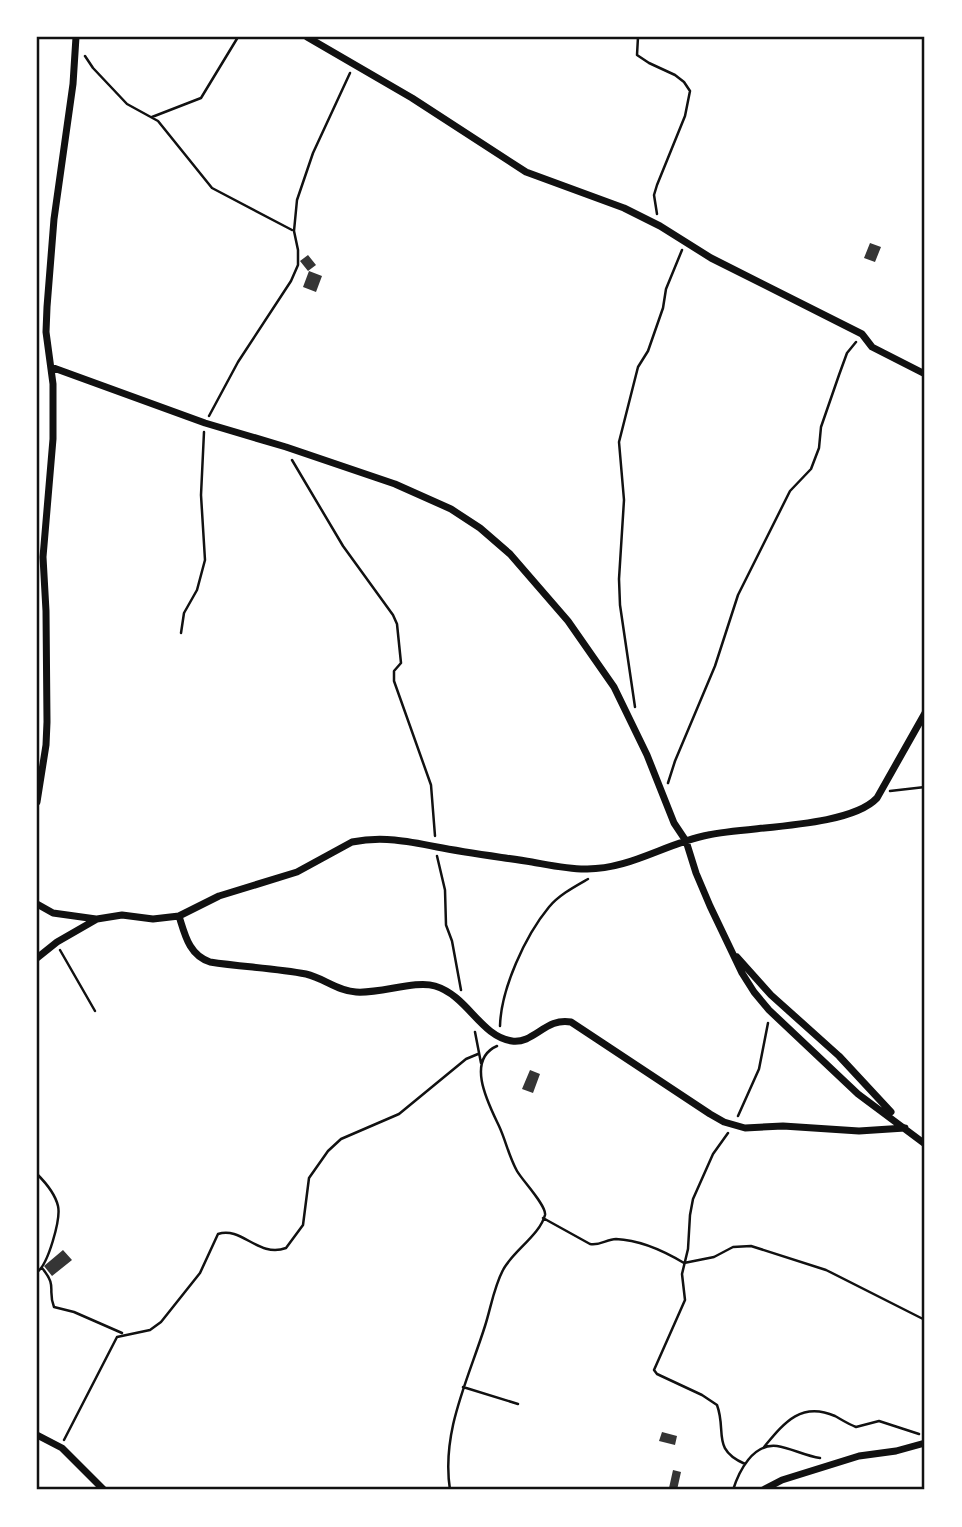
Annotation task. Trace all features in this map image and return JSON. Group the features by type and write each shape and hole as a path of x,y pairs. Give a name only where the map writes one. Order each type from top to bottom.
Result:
{"street":[{"path":"37,802 46,746 46,611 43,557 53,439 51,367 46,332 47,307 54,219 73,84 76,37"},
{"path":"307,37 412,98 526,172 624,208 660,226 711,258 862,334 872,347 925,374"},
{"path":"51,367 205,423 286,446 395,484 451,509 480,528 510,554 568,621 614,687 647,755 674,823 686,841 696,873 742,973 769,1010 858,1094 925,1144"},
{"path":"37,904 53,913 97,919 122,915 153,919 179,916 219,896 297,872 352,842 389,838 583,870 631,861 707,835 829,818 869,807 877,798 925,713"},
{"path":"179,916 190,947 202,959 210,962 308,975 329,985 354,992 431,984 452,993 476,1018 510,1041 528,1038 555,1022 571,1022 710,1114 734,1126 859,1131 906,1128"},
{"path":"37,958 57,942 97,919"},
{"path":"732,951 771,995 839,1056 906,1128"},
{"path":"37,1435 62,1448 104,1490"},
{"path":"763,1490 782,1480 859,1457 925,1443"}],"path":[{"path":"152,117 201,98 238,37"},
{"path":"638,37 637,55 649,64 676,75 688,87 690,97 654,195 660,226"},
{"path":"83,52 93,68 121,99 152,117 212,188 294,231"},
{"path":"181,633 184,613 197,590 205,561 201,495 205,423 298,265 294,231 297,200 313,153 354,63"},
{"path":"636,714 620,605 624,500 619,442 638,367 648,351 663,308 666,289 686,242"},
{"path":"664,798 675,761 715,666 738,595 790,491 811,469 819,448 821,427 847,353 862,334"},
{"path":"286,446 331,528 389,608 397,624 401,663 394,671 394,681 431,785 439,874 445,890 446,925 459,984 467,1006"},
{"path":"877,798 888,792 925,787"},
{"path":"499,1036 500,1017 510,980 538,923 558,899 596,876"},
{"path":"57,942 95,1011"},
{"path":"745,1464 733,1459 722,1442 717,1405 654,1370 685,1300 682,1283 693,1199 713,1154 734,1126 759,1069 769,1010"},
{"path":"450,1490 449,1448 452,1424 502,1270 543,1218 544,1209 508,1154 486,1096 474,1033 476,1018"},
{"path":"481,1066 484,1057 493,1048 510,1041"},
{"path":"62,1448 67,1432 114,1340 123,1334 150,1331 161,1322 195,1281 218,1234 231,1233 269,1251 286,1248 303,1225 309,1178 328,1151 341,1139 398,1114 466,1059 478,1054"},
{"path":"37,1174 55,1197 59,1212 47,1257 37,1272"},
{"path":"543,1218 590,1244 614,1239 634,1242 666,1252 684,1263 714,1257 733,1247 751,1246 826,1270 925,1320"},
{"path":"42,1268 53,1285 54,1307 74,1312 123,1334"},
{"path":"463,1387 518,1404"},
{"path":"733,1490 745,1464 795,1414 807,1412 835,1416 856,1427 879,1421 925,1437"},
{"path":"764,1447 776,1446 800,1454 827,1458"}],"building":[{"path":"870,243 881,247 875,262 864,258"},
{"path":"308,255 316,265 308,271 300,261"},
{"path":"309,271 322,276 316,292 303,287"},
{"path":"530,1070 540,1074 533,1093 522,1089"},
{"path":"63,1250 72,1260 52,1276 44,1266"},
{"path":"662,1432 677,1436 675,1445 659,1441"},
{"path":"673,1470 681,1472 677,1490 669,1488"}]}
